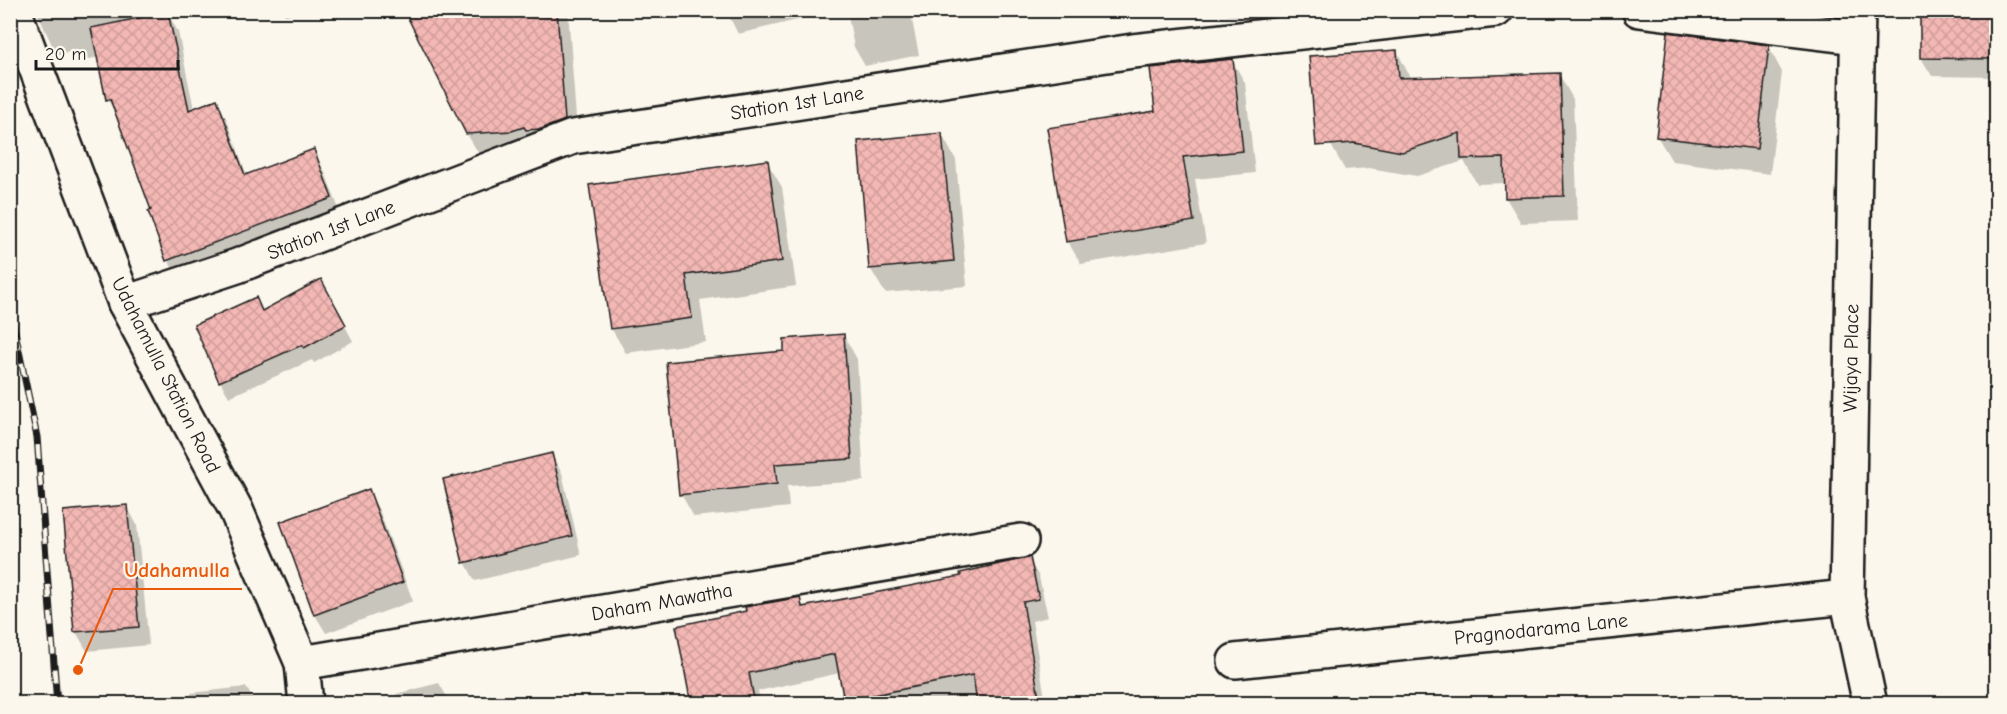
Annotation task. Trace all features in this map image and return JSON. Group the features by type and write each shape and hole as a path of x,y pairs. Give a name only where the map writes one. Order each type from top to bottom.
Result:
{"street":[{"name":"Udahamulla Station Road","path":"14,10 125,303 236,510 302,663 306,704"},
{"name":"Station 1st Lane","path":"125,303 237,266 573,137 1134,51 1496,10"},
{"path":"1639,10 1857,24"},
{"name":"Wijaya Place","path":"1857,24 1847,597 1870,704"},
{"name":"Daham Mawatha","path":"302,663 1021,541"},
{"name":"Pragnodarama Lane","path":"1235,662 1847,597"}],"building":[{"path":"404,10 557,10 565,120 541,129 526,130 524,127 512,131 466,134"},
{"path":"1920,10 1996,10 1996,59 1920,58"},
{"path":"168,12 189,110 217,99 245,175 314,149 332,198 166,261 148,211 151,210 110,99 106,100 91,28"},
{"path":"1668,32 1769,45 1757,149 1656,137"},
{"path":"1397,50 1399,78 1560,73 1564,196 1505,198 1504,158 1461,159 1460,133 1402,152 1354,143 1316,146 1309,56"},
{"path":"1233,59 1243,151 1183,157 1194,221 1066,242 1047,128 1155,111 1150,68"},
{"path":"942,133 954,261 869,269 858,141"},
{"path":"768,160 782,261 686,275 692,318 610,329 589,185"},
{"path":"321,279 346,325 304,348 302,345 219,382 194,325 256,297 262,311"},
{"path":"844,334 852,459 775,464 777,484 679,495 666,362 784,351 784,339"},
{"path":"552,453 572,536 463,563 443,479"},
{"path":"369,489 403,582 314,615 280,522"},
{"path":"127,505 139,627 74,632 63,511"},
{"path":"1030,557 1039,599 1023,602 1040,704 977,704 973,675 844,701 835,654 749,673 755,704 691,704 676,626 746,611 745,607 800,597 802,607 961,576 960,573"}],"railway":[{"path":"10,308 37,437 57,704"}],"place":[{"name":"Udahamulla","path":"78,670"}]}
